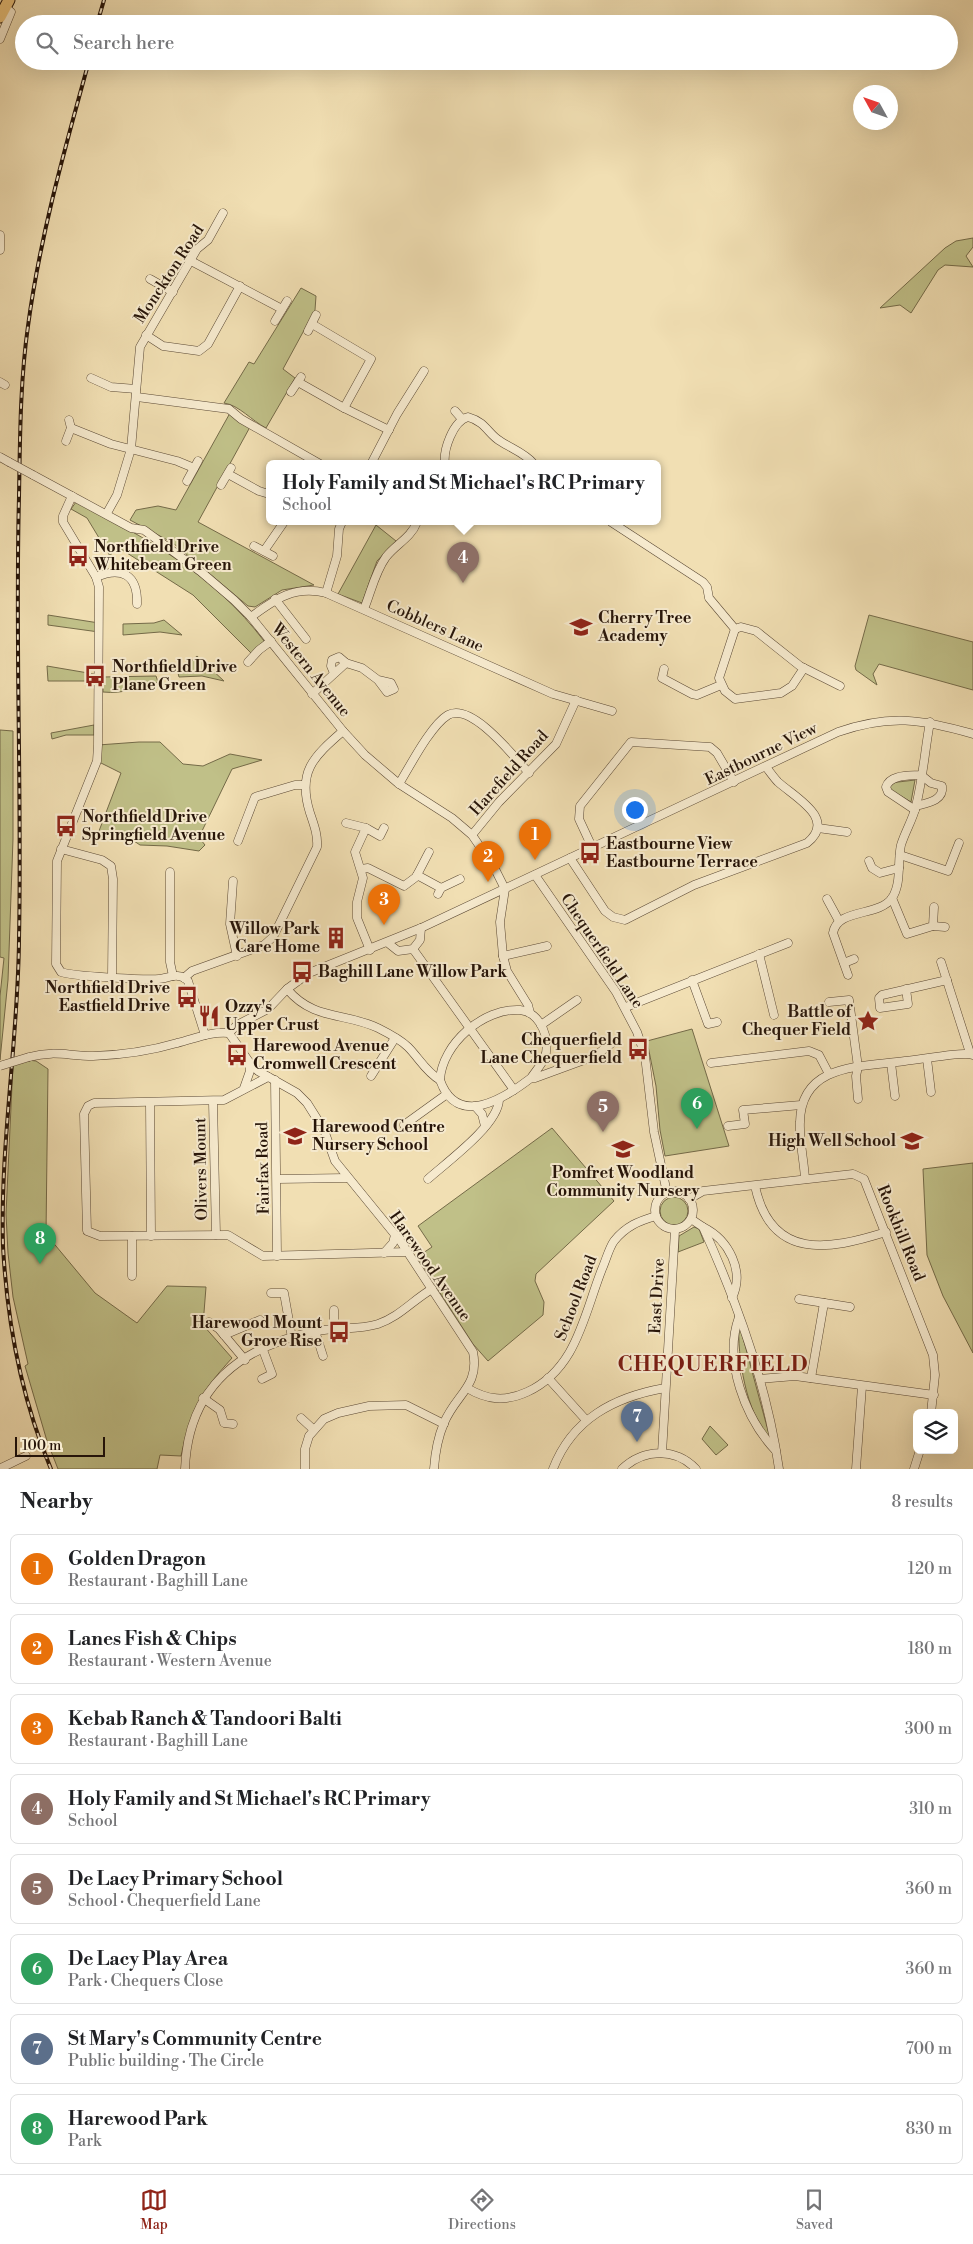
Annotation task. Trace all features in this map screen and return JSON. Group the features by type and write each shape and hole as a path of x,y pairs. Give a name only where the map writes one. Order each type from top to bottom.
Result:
{"street":[{"path":"0,39 11,12 5,8"},
{"name":"Monckton Road","path":"107,513 117,495 131,449 137,358 146,336 197,249 208,240 223,213"},
{"name":"Monckton Road","path":"209,218 218,223"},
{"path":"0,235 0,250"},
{"path":"191,261 282,309"},
{"path":"150,278 173,292"},
{"path":"146,336 163,346 199,352 208,344 240,286"},
{"path":"275,322 287,301"},
{"path":"316,315 310,327 371,359 344,408"},
{"path":"373,460 424,371"},
{"path":"91,378 111,387 136,393 220,403 241,419 307,460"},
{"path":"291,392 300,379 344,408 389,430"},
{"path":"455,411 462,419"},
{"path":"445,460 444,449 462,419 468,417 489,428 498,440 526,455 530,460"},
{"path":"66,441 70,424 131,449 196,464 187,481"},
{"path":"0,457 72,496 63,516 63,522 96,577 100,599 98,753 61,849 56,868 56,964 64,973 160,979 173,976 184,978 188,982 205,1035"},
{"path":"222,485 229,471 259,491 266,493"},
{"name":"Western Avenue","path":"72,496 107,513 131,528 144,530 221,588 251,617 342,731 399,784 458,822 472,835 494,867 505,889"},
{"path":"264,551 282,525"},
{"path":"326,593 338,556 341,525"},
{"path":"364,609 380,566 387,555 414,530 416,525"},
{"path":"616,525 703,582 714,604 735,629"},
{"path":"254,546 273,556"},
{"path":"96,577 108,572 122,573 128,576 137,591 137,604"},
{"name":"Cobblers Lane","path":"251,617 275,599 296,591 306,590 326,593 553,694 612,711"},
{"path":"275,599 300,623 306,639"},
{"path":"735,629 741,627 756,631 781,653 804,668 840,686"},
{"path":"735,629 719,678 721,685 736,699 781,693 792,686 804,668"},
{"path":"248,662 271,641"},
{"path":"312,694 346,662 362,668 378,680"},
{"path":"664,670 660,682 696,695 721,685"},
{"name":"Harefield Road","path":"472,835 556,744 576,700"},
{"path":"399,784 419,750 437,727 448,716 455,713 471,717 493,734 529,773"},
{"name":"Eastbourne View","path":"229,1033 237,1025 268,1009 287,990 309,973 388,943 421,928 838,732 856,726 892,720 930,722 973,734"},
{"path":"848,975 833,933 835,924 885,906 892,898 901,846 915,808 930,722"},
{"path":"184,978 192,971 264,946 273,937 317,847 317,833 305,799 304,785 315,756 342,731"},
{"path":"592,847 580,819 580,806 631,742 710,747 717,753 734,782"},
{"path":"570,858 605,911 613,918 625,920 694,885 807,843 814,837 818,828 817,821 809,808 777,781 766,766"},
{"path":"921,775 931,783 942,786 943,792 939,799 915,808 888,792 886,787 892,778 921,775"},
{"path":"238,841 255,797 295,785 304,785"},
{"path":"346,822 366,828 380,836 384,828"},
{"path":"366,828 355,852 363,878 356,911 359,925 370,950"},
{"path":"818,828 847,832"},
{"path":"900,855 948,871 959,843"},
{"path":"61,849 102,860 111,866 113,879 112,976"},
{"path":"361,869 368,868 402,886 417,875 430,858"},
{"path":"869,865 880,873 898,872"},
{"path":"170,872 170,962 173,976"},
{"path":"417,875 440,891 460,879"},
{"name":"Chequerfield Lane","path":"535,875 626,1007 645,1056 658,1156 668,1193"},
{"path":"232,880 230,924 237,956"},
{"path":"505,889 500,922 503,956 507,971 528,1005 530,1013 541,1025 547,1044 544,1060 531,1078"},
{"path":"892,898 907,934 933,926 945,927"},
{"path":"827,899 839,921"},
{"path":"933,926 934,907"},
{"path":"388,943 398,951 413,949 420,940 421,928"},
{"path":"626,1007 788,942"},
{"path":"503,956 547,946"},
{"path":"413,949 514,1090"},
{"path":"759,954 774,1015"},
{"path":"844,963 854,959"},
{"path":"805,1179 800,1123 801,1105 811,1087 829,1074 858,1067 971,1054 940,962"},
{"path":"692,980 708,1024 717,1022"},
{"path":"906,989 947,980"},
{"path":"287,990 304,1006 376,1028 395,1038 407,1046 433,1076 440,1080"},
{"path":"541,1025 577,1000"},
{"path":"828,1002 849,1000 858,1067 856,1076 858,1100"},
{"path":"530,1013 521,1010 500,1013 471,1028 448,1053 441,1070 440,1080 447,1094 456,1101 475,1106 499,1100 531,1078 595,1056 612,1043"},
{"path":"0,1066 54,1052 77,1055 115,1055 174,1044 205,1035 229,1033"},
{"name":"Harewood Avenue","path":"229,1033 250,1064 296,1093 316,1115 324,1130 332,1153 347,1178 395,1235 473,1352 476,1370 444,1424 435,1454 434,1469"},
{"path":"371,1076 395,1038"},
{"path":"711,1063 809,1051 819,1055 829,1074"},
{"path":"927,1059 931,1092"},
{"path":"544,1060 557,1070"},
{"path":"891,1063 895,1096"},
{"path":"244,1088 250,1071 250,1064"},
{"path":"271,1079 244,1088 233,1097 213,1102 94,1103 88,1106 84,1114 85,1226 90,1234 100,1236 228,1235 238,1239 264,1256 407,1252"},
{"name":"Fairfax Road","path":"271,1079 277,1179 277,1256"},
{"path":"404,1125 447,1094"},
{"path":"428,1179 485,1126 497,1108 499,1100"},
{"name":"Olivers Mount","path":"213,1102 216,1235"},
{"path":"150,1103 151,1236"},
{"path":"728,1126 745,1124 743,1110 801,1105"},
{"path":"475,1106 482,1114 485,1126"},
{"name":"Rookhill Road","path":"689,1199 703,1192 853,1174 861,1176 868,1187 933,1355 934,1395 932,1409"},
{"path":"277,1179 347,1178"},
{"path":"755,1186 759,1205 770,1225 792,1241 813,1247 858,1240 886,1232"},
{"path":"668,1193 682,1193 689,1199 693,1208 691,1219 682,1228 674,1230 663,1226 656,1216 656,1205 668,1193"},
{"name":"School Road","path":"467,1388 480,1396 495,1400 514,1398 538,1387 548,1378 560,1367 576,1344 613,1242 634,1223 656,1216"},
{"path":"691,1219 713,1232 732,1256 738,1280 732,1298"},
{"path":"703,1227 732,1298 760,1379 779,1469"},
{"name":"East Drive","path":"662,1453 674,1230"},
{"path":"384,1253 395,1235"},
{"path":"132,1236 132,1276"},
{"path":"186,1466 193,1420 203,1398 219,1379 245,1360 263,1350 315,1331 370,1326 386,1321 432,1289"},
{"path":"271,1293 284,1293 292,1338"},
{"path":"799,1299 850,1307"},
{"path":"811,1378 824,1303"},
{"path":"334,1310 334,1329"},
{"path":"739,1317 734,1328 734,1361 742,1391 761,1434 776,1451"},
{"path":"224,1335 260,1320"},
{"path":"209,1322 224,1335 245,1360"},
{"path":"315,1331 323,1356"},
{"path":"262,1378 272,1374 263,1350"},
{"path":"760,1379 794,1376 934,1395"},
{"path":"548,1378 586,1420"},
{"path":"856,1469 862,1386"},
{"path":"553,1469 564,1447 586,1420 604,1409 665,1388"},
{"path":"203,1398 220,1410 224,1423 233,1424"},
{"path":"305,1469 305,1449 313,1429 324,1419 351,1409 369,1406 406,1405 444,1424"},
{"path":"301,1418 313,1429"},
{"path":"622,1469 644,1455 662,1453 680,1457 696,1469"},
{"path":"914,1469 919,1454"},
{"path":"1,1467 26,1456"}],"green space":[{"path":"973,238 973,247 966,256 973,267 945,265 938,270 911,313 900,305 880,308 945,248 956,241"},
{"path":"301,288 316,296 315,310 283,369 295,378 266,428 230,404 224,403 249,362 254,364"},
{"path":"230,413 250,427 198,522 314,585 282,590 255,607 248,606 173,543 130,520 136,510 158,506 176,510"},
{"path":"76,502 154,545 202,578 245,618 264,641 251,653 193,595 116,546 110,556 87,518 71,509"},
{"path":"376,525 396,541 377,561 362,603 338,594"},
{"path":"48,615 99,623 99,632 48,625"},
{"path":"869,615 973,642 973,690 879,664 873,674 877,685 856,670 855,666"},
{"path":"164,620 182,635 160,632 123,635 123,624 154,623"},
{"path":"197,656 224,681 202,676 179,677 178,673"},
{"path":"47,666 94,674 94,681 48,681"},
{"path":"156,676 158,682 124,691 103,692 103,677"},
{"path":"94,725 94,735 66,735 52,739 51,733"},
{"path":"0,730 13,731 13,839 8,980 0,1060 0,996 4,958 0,957"},
{"path":"160,742 183,764 203,766 230,754 262,760 232,769 202,831 201,840 205,845 199,851 167,846 140,845 131,839 99,831 121,773 97,761 98,745"},
{"path":"915,780 911,802 889,789 890,783"},
{"path":"692,1029 729,1146 665,1156 660,1130 656,1086 647,1041"},
{"path":"28,1060 36,1061 48,1069 46,1234 95,1293 137,1323 167,1286 206,1287 203,1325 232,1358 211,1382 198,1403 189,1425 181,1456 160,1455 157,1469 58,1469 47,1441 25,1366 28,1364 13,1297 6,1214 13,1064"},
{"path":"552,1128 614,1201 536,1274 535,1281 544,1302 543,1315 488,1361 473,1344 417,1257 432,1247 418,1226"},
{"path":"973,1163 973,1353 943,1296 927,1255 923,1169"},
{"path":"674,1197 684,1201 688,1211 684,1221 674,1225 664,1221 660,1211 664,1201"},
{"path":"694,1227 699,1229 704,1242 678,1252 679,1236"},
{"path":"739,1323 770,1438 762,1428 749,1400 742,1368"},
{"path":"710,1426 728,1445 716,1455 702,1439"}],"railway":[{"path":"100,15 104,0"},
{"path":"51,1469 24,1388 12,1331 3,1246 6,1131 16,1016 19,940 18,552 20,433 25,347 39,259 54,192 87,70"}],"place":[{"name":"Northfield Drive Whitebeam Green","path":"78,556"},
{"name":"Holy Family and St Michael's RC Primary","path":"463,583"},
{"name":"Cherry Tree Academy","path":"581,627"},
{"name":"Northfield Drive Plane Green","path":"95,676"},
{"name":"Northfield Drive Springfield Avenue","path":"66,826"},
{"name":"Eastbourne View Eastbourne Terrace","path":"590,853"},
{"name":"Golden Dragon","path":"535,860"},
{"name":"Lanes Fish & Chips","path":"488,882"},
{"name":"Kebab Ranch & Tandoori Balti","path":"384,925"},
{"name":"Willow Park Care Home","path":"336,938"},
{"name":"Baghill Lane Willow Park","path":"302,972"},
{"name":"Northfield Drive Eastfield Drive","path":"187,997"},
{"name":"Ozzy's Upper Crust","path":"209,1016"},
{"name":"Battle of Chequer Field","path":"868,1021"},
{"name":"Chequerfield Lane Chequerfield","path":"638,1049"},
{"name":"Harewood Avenue Cromwell Crescent","path":"237,1055"},
{"name":"De Lacy Play Area","path":"697,1129"},
{"name":"De Lacy Primary School","path":"603,1132"},
{"name":"Harewood Centre Nursery School","path":"295,1136"},
{"name":"High Well School","path":"912,1141"},
{"name":"Pomfret Woodland Community Nursery","path":"623,1149"},
{"name":"Harewood Park","path":"40,1264"},
{"name":"Harewood Mount Grove Rise","path":"339,1332"},
{"name":"St Mary's Community Centre","path":"637,1442"}],"district":[{"name":"CHEQUERFIELD","path":"713,1365"}]}
